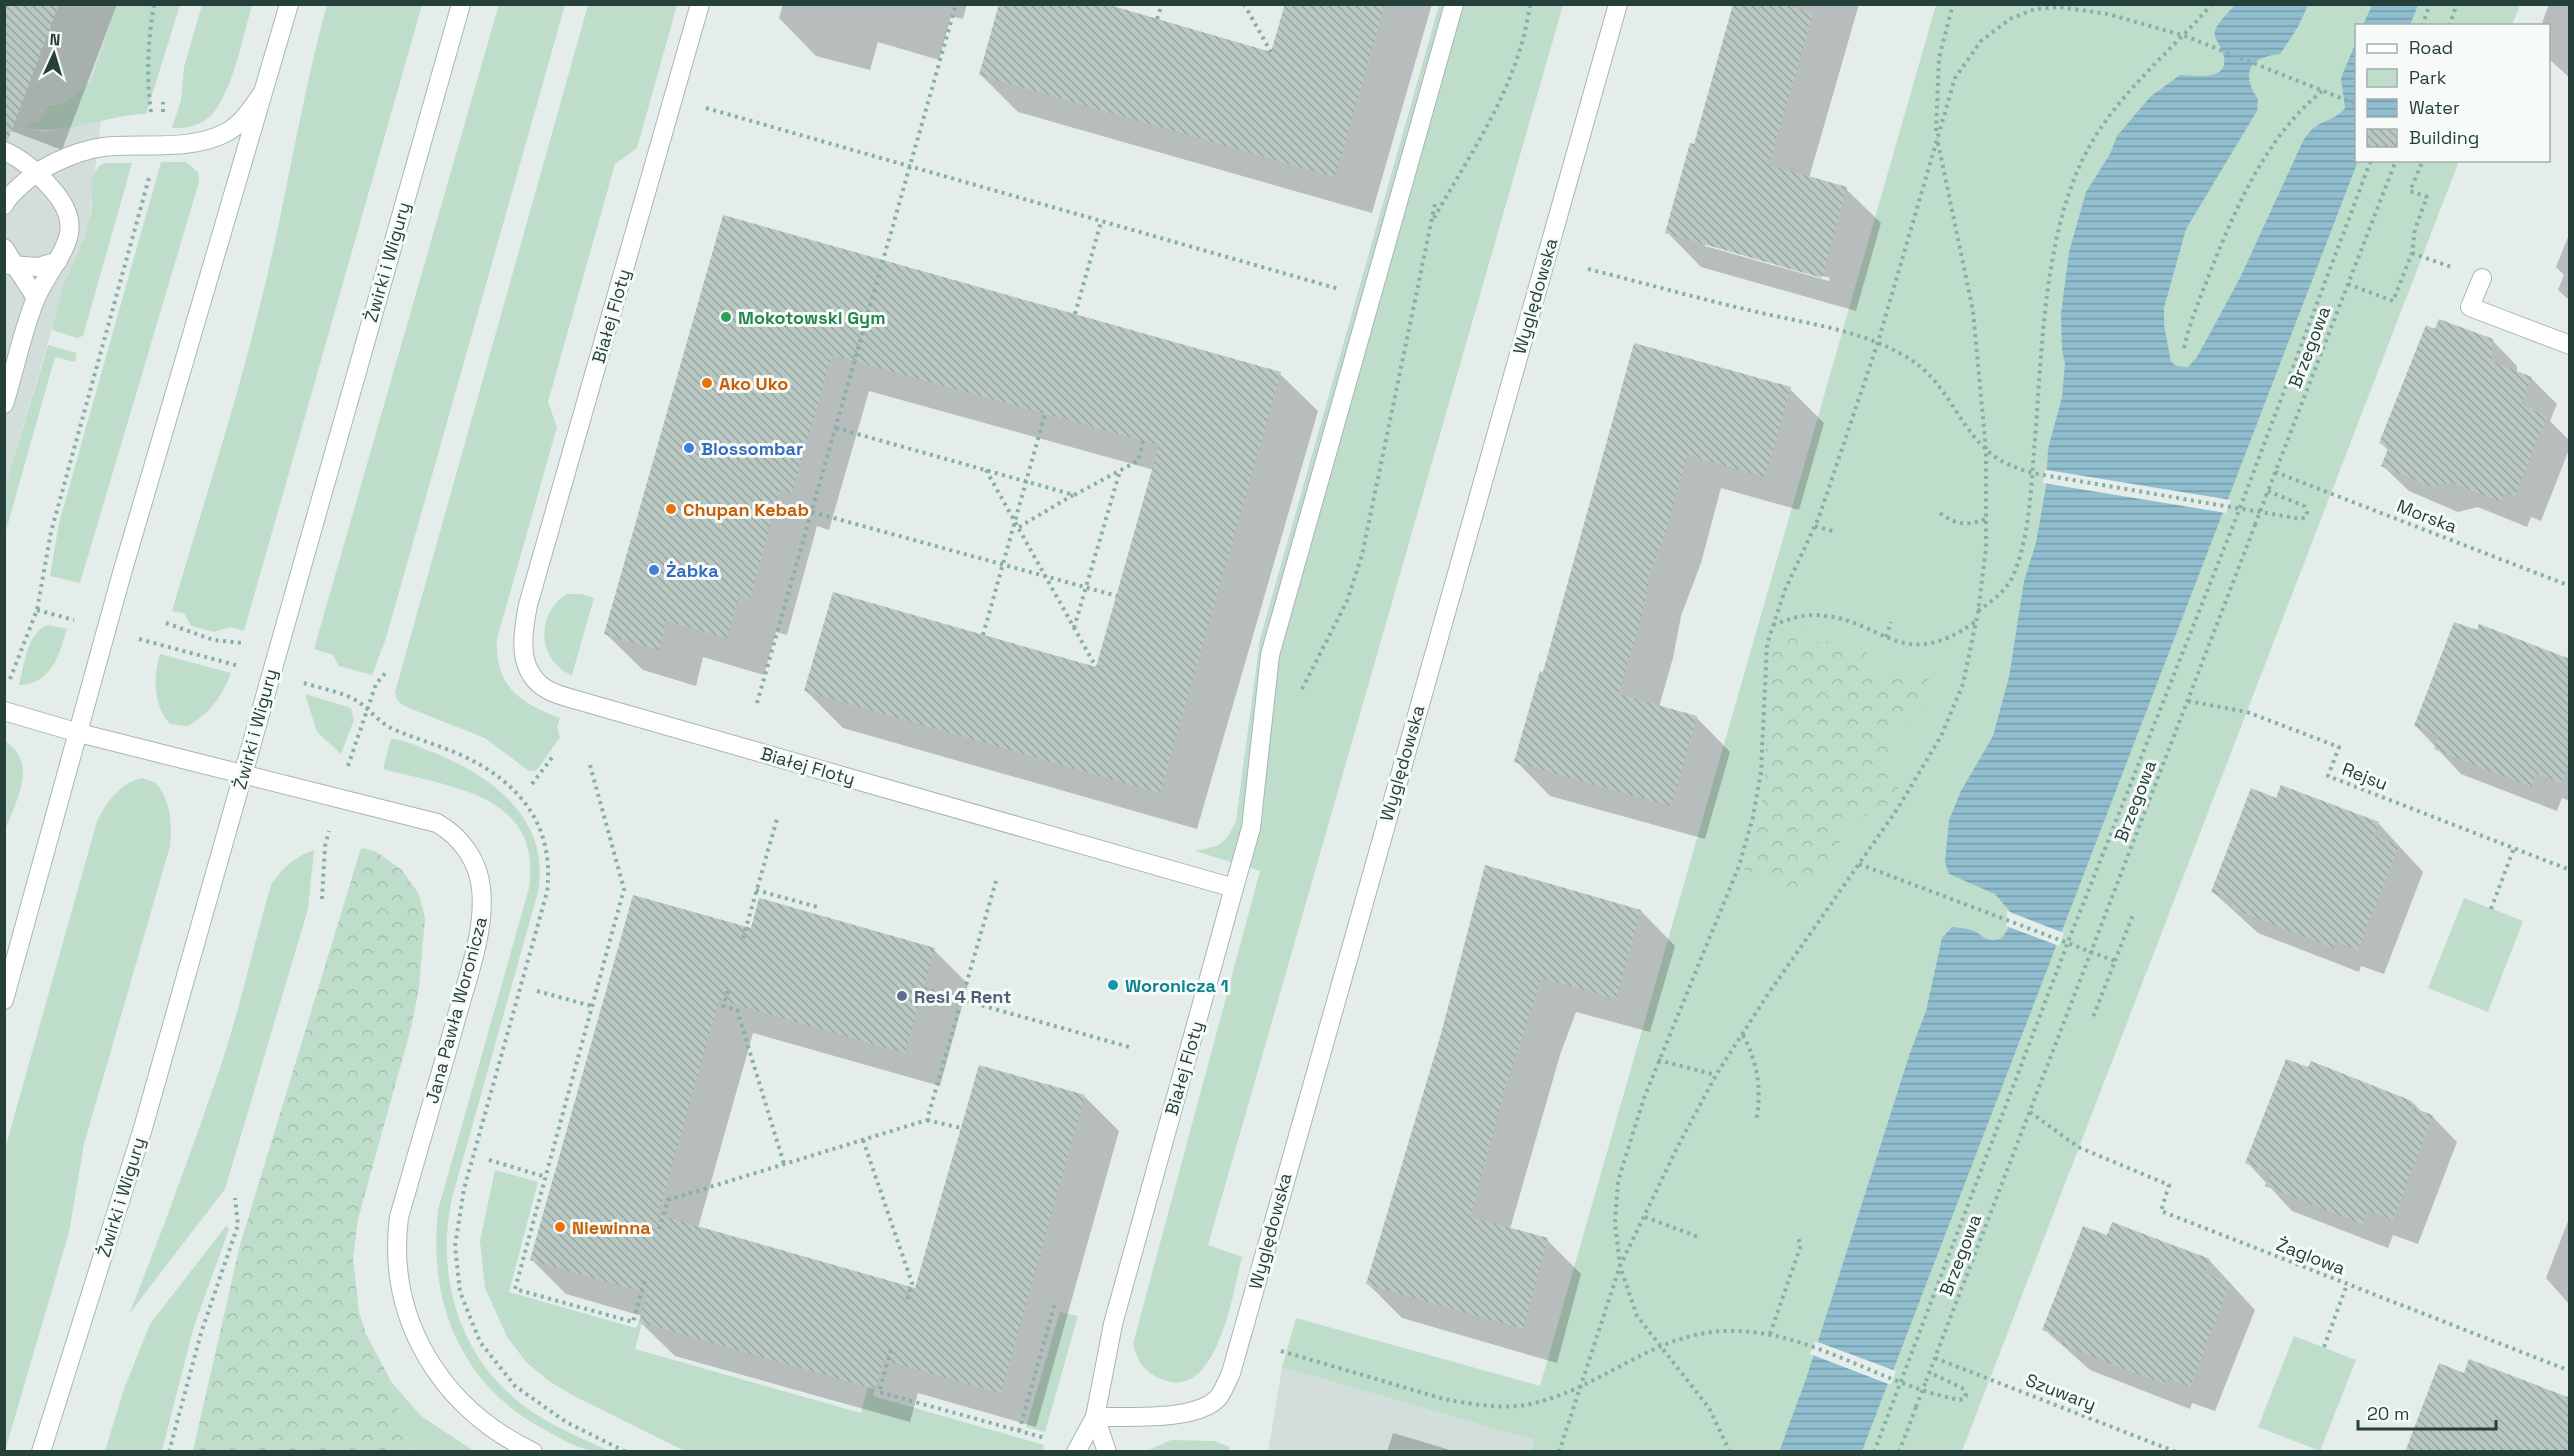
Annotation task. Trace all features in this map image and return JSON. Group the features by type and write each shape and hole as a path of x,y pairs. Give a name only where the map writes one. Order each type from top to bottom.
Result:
{"street":[{"path":"4,999 125,562 289,4"},
{"name":"Żwirki i Wigury","path":"40,1452 143,1128 460,4"},
{"name":"Białej Floty","path":"700,4 528,605 522,635 523,655 534,678 548,690 580,701 1234,888 1113,1324 1095,1417 1076,1452"},
{"path":"1234,888 1251,828 1270,655 1454,4"},
{"name":"Wyględowska","path":"1095,1417 1166,1415 1208,1406 1219,1397 1230,1373 1618,4"},
{"path":"4,205 37,172 76,155 112,146 195,143 230,131 249,112 265,88"},
{"path":"4,151 37,172 62,201 70,220 71,231 58,261 36,298 4,404"},
{"path":"4,248 11,265 36,298"},
{"path":"11,265 38,267 58,261"},
{"path":"2482,278 2470,307 2570,345"},
{"name":"Jana Pawła Woronicza","path":"4,711 79,733 437,823 464,844 474,862 481,886 483,910 465,986 399,1217 396,1242 398,1266 402,1295 431,1365 451,1392 475,1416 507,1439 532,1452"},
{"name":"Białej Floty","path":"1095,1417 1107,1452"}],"path":[{"path":"152,118 146,80 148,36 154,4"},
{"path":"757,703 956,4"},
{"path":"1157,19 1162,4"},
{"path":"1244,4 1271,52"},
{"path":"1249,13 1251,4"},
{"path":"1419,242 1510,82 1519,58 1530,4"},
{"path":"1559,1452 1620,1266 1679,1144 1716,1075 1742,1034 1898,808 1954,711 1968,664 1978,612 1986,548 1986,450 1973,311 1936,137 1939,58 1953,4"},
{"path":"1978,612 2003,592 2012,576 2021,550 2032,473 2046,309 2064,209 2079,166 2095,135 2127,91 2185,36 2212,4"},
{"path":"2423,24 2430,4"},
{"path":"2450,24 2457,4"},
{"path":"1730,1452 1709,1407 1637,1316 1620,1266 1615,1223 1618,1181 1633,1128 1658,1060 1724,908 1753,817 1761,772 1764,669 1767,644 1815,526 1878,342 1955,78 1982,41 2010,19 2035,9 2060,7 2108,14 2185,36 2206,47 2355,104"},
{"path":"2184,348 2192,317 2223,238 2258,168 2297,114 2323,91"},
{"path":"673,99 1349,292"},
{"path":"1874,1452 2066,941 2240,508 2370,162"},
{"name":"Brzegowa","path":"1899,1452 2395,162"},
{"path":"2348,284 2393,301 2412,253 2415,229 2427,197 2410,190 2421,162"},
{"path":"8,684 37,610 51,532 150,173"},
{"path":"1296,699 1347,601 1360,564 1436,201"},
{"path":"1075,314 1101,222"},
{"path":"2412,253 2421,256"},
{"path":"1588,269 1756,312 1817,323 1878,342 1920,365 1933,376 1986,450 2009,465 2032,473 2301,519 2306,517 2304,506 2267,494"},
{"path":"983,635 1045,414"},
{"path":"836,428 1074,495"},
{"path":"1019,527 1138,461 1143,441"},
{"path":"986,470 1096,667"},
{"path":"1074,628 1121,470"},
{"name":"Morska","path":"2275,472 2570,586"},
{"path":"812,512 1117,596"},
{"path":"1940,513 1964,525 1986,519"},
{"path":"1815,526 1836,532"},
{"path":"37,610 73,620"},
{"path":"1773,625 1801,617 1822,616 1912,645 1939,643 1954,637 1976,622"},
{"path":"1886,637 1891,622"},
{"path":"166,623 214,640 242,643"},
{"path":"162,646 235,664"},
{"path":"350,758 376,684 387,671"},
{"path":"301,682 352,698 391,728 463,756 506,783 524,801 537,821 547,847 549,869 546,892 464,1189 458,1222 456,1269 460,1292 480,1342 515,1386 566,1422 626,1452"},
{"name":"Rejsu","path":"2188,700 2247,712 2338,747 2328,776 2570,870"},
{"path":"532,783 554,755"},
{"path":"590,765 624,889 515,1289 633,1322 645,1280"},
{"path":"743,938 777,819"},
{"path":"322,899 325,846"},
{"path":"2491,909 2514,849"},
{"path":"1859,864 1986,910 2115,961"},
{"path":"927,1120 996,881"},
{"path":"756,890 821,908"},
{"path":"2093,1017 2134,912"},
{"path":"924,989 1129,1047"},
{"path":"537,991 592,1006"},
{"path":"728,991 723,1006 737,1010 784,1164"},
{"path":"1742,1034 1755,1062 1759,1078 1760,1103 1756,1122"},
{"path":"1658,1060 1716,1075"},
{"name":"Żaglowa","path":"2030,1112 2078,1147 2169,1185 2161,1211 2570,1371"},
{"path":"659,1229 668,1200 927,1120 960,1128"},
{"path":"862,1140 912,1283 907,1300"},
{"path":"489,1160 546,1177"},
{"path":"169,1452 201,1333 238,1225 235,1198"},
{"path":"1645,1217 1701,1238"},
{"path":"1770,1334 1801,1245 1797,1236"},
{"path":"2324,1347 2347,1284"},
{"path":"1018,1431 1055,1304"},
{"path":"1281,1351 1444,1399 1471,1404 1527,1405 1581,1387 1658,1345 1676,1338 1724,1331 1770,1334 1811,1346 1953,1398 1960,1400 1966,1396 1964,1389 1929,1372"},
{"path":"891,1350 879,1392 1052,1440"},
{"name":"Szuwary","path":"1935,1358 2176,1452"}],"shaded area":[{"path":"5,5 116,5 91,81 64,103 53,104 40,121 24,126 43,132 101,119 88,231 79,255 69,271 5,487"},
{"path":"1282,1367 1534,1440 1531,1452 1268,1452"}],"green space":[{"path":"499,4 565,5 386,638 372,675 339,666 333,655 314,649"},
{"path":"116,5 180,5 146,114 52,130 23,126 40,121 48,106 64,103 91,81"},
{"path":"202,5 252,5 232,75 214,112 195,125 172,128 181,100 184,67"},
{"path":"327,5 422,5 244,631 230,627 214,632 191,626 184,613 172,611 251,340"},
{"path":"588,5 677,5 637,148 615,164 548,402 557,427 497,639 500,669 512,690 533,706 560,718 557,727 560,737 537,770 529,771 485,738 404,706 397,700 395,692"},
{"path":"1439,5 1563,5 1208,1245 1242,1257 1228,1316 1210,1359 1198,1374 1182,1382 1164,1380 1143,1366 1133,1344 1260,871 1195,851 1221,843 1236,821 1260,639"},
{"path":"1936,5 2520,5 2512,24 2355,24 2355,162 2459,162 1962,1451 1531,1451 1534,1440 1282,1367 1296,1318 1540,1386"},
{"path":"161,162 186,162 198,172 199,182 80,583 50,576 59,523"},
{"path":"106,163 132,163 83,336 77,338 52,330 64,286 87,228 92,205 93,177 99,166"},
{"path":"48,345 77,353 75,362 55,357 5,534 5,487"},
{"path":"567,594 581,594 594,598 572,675 560,669 552,660 544,637 549,613"},
{"path":"1797,624 1817,642 1841,642 1864,650 1874,662 1877,676 1921,670 1930,676 1922,713 1899,727 1886,743 1899,787 1883,811 1868,814 1840,831 1839,856 1836,864 1824,876 1800,887 1784,890 1766,878 1751,876 1744,870 1756,832 1764,790 1771,651 1778,630"},
{"path":"49,625 67,629 57,658 52,667 39,680 19,685 31,641 42,628"},
{"path":"160,654 231,673 214,704 202,717 187,726 170,724 160,709 156,690 156,672"},
{"path":"305,694 351,708 354,720 341,754 317,732"},
{"path":"391,739 407,742 435,753 478,775 514,805 527,823 536,844 540,867 538,892 452,1198 447,1257 450,1285 457,1313 468,1339 483,1364 502,1386 544,1420 609,1451 576,1446 516,1411 491,1389 471,1365 456,1338 445,1308 436,1244 438,1210 529,888 529,857 522,832 507,814 486,800 436,782 383,769"},
{"path":"5,741 15,750 21,761 23,772 19,795 5,830"},
{"path":"142,778 156,783 165,797 171,829 170,846 84,1144 69,1232 5,1451 5,1149 97,821 115,794 127,784"},
{"path":"361,848 375,851 402,870 419,894 425,918 419,988 411,1028 358,1219 353,1258 359,1312 366,1334 392,1383 409,1451 193,1451 240,1245"},
{"path":"314,850 308,909 225,1189 129,1314 218,1074 271,885 289,863"},
{"path":"2464,898 2523,921 2488,1012 2428,988"},
{"path":"495,1170 538,1182 509,1292 636,1328 639,1322 642,1323 635,1349 861,1413 868,1387 875,1389 873,1396 1044,1445 1043,1451 685,1451 576,1397 550,1382 526,1362 507,1337 485,1288 480,1241"},
{"path":"226,1226 229,1229 194,1326 162,1451 105,1451 124,1389 150,1324"},
{"path":"1060,1312 1078,1316 1045,1432 1026,1427"},
{"path":"2294,1336 2356,1360 2320,1451 2258,1427"},
{"path":"392,1383 421,1416 474,1451 409,1451"},
{"path":"1171,1440 1214,1441 1230,1447 1228,1451 1147,1451"}],"water":[{"path":"2372,4 2418,5 2410,24 2363,24"},
{"path":"2235,5 2308,5 2298,27 2280,54 2261,59 2251,68 2249,74 2258,99 2257,111 2186,229 2164,308 2164,325 2171,362 2177,366 2188,367 2197,357 2240,278 2303,141 2308,133 2319,124 2334,117 2345,108 2341,78 2355,44 2355,162 2358,162 1862,1451 1779,1452 1806,1379 1910,1053 1926,1011 1942,938 1952,927 1971,930 1988,940 1994,940 2002,938 2009,927 2011,913 1995,894 1949,874 1945,862 1949,820 1961,791 1993,736 2009,677 2024,581 2036,543 2046,486 2048,449 2062,397 2065,364 2062,350 2061,314 2069,252 2086,192 2110,154 2117,136 2150,97 2180,75 2210,75 2222,69 2223,53 2215,37 2216,28"}],"pier":[{"path":"2045,470 2231,500 2226,513 2043,483"},
{"path":"2007,911 2064,933 2059,946 2006,926"},
{"path":"1815,1341 1896,1371 1891,1385 1810,1354"}],"building":[{"path":"4,4 59,4 8,140 4,139"},
{"path":"999,4 1106,4 1271,52 1285,4 1385,4 1335,177 979,75"},
{"path":"1733,4 1783,4 1813,13 1769,165 1847,187 1822,278 1665,233 1690,143 1694,144"},
{"path":"723,215 1281,372 1160,793 804,691 833,592 1096,667 1159,445 832,355 792,493 780,490 750,599 739,595 727,638 666,621 659,650 604,634"},
{"path":"2439,319 2493,339 2491,361 2532,377 2521,405 2547,416 2515,496 2505,493 2501,502 2451,482 2432,487 2381,466 2389,447 2379,443 2426,325 2435,329"},
{"path":"1634,343 1791,387 1765,477 1687,455 1667,528 1647,581 1649,582 1640,623 1618,694 1697,716 1671,806 1514,762 1540,671 1543,672"},
{"path":"2454,622 2477,630 2479,624 2570,659 2570,762 2561,783 2536,773 2531,787 2434,749 2438,736 2414,726"},
{"path":"2281,785 2379,822 2374,836 2399,845 2358,950 2335,941 2333,948 2231,908 2233,902 2211,892 2251,788 2276,798"},
{"path":"1485,865 1641,910 1616,999 1542,978 1506,1085 1470,1217 1548,1238 1523,1329 1366,1284 1441,1034"},
{"path":"633,895 751,928 759,898 935,948 905,1053 719,1000 658,1215 915,1288 979,1065 1085,1095 1001,1393 883,1360 875,1389 639,1322 647,1293 530,1260"},
{"path":"2286,1059 2308,1067 2311,1061 2412,1101 2410,1107 2433,1115 2393,1220 2367,1210 2362,1224 2323,1209 2265,1186 2270,1173 2245,1163"},
{"path":"2112,1222 2210,1259 2205,1273 2230,1283 2190,1387 2167,1378 2164,1384 2062,1345 2065,1338 2042,1330 2083,1226 2107,1235"},
{"path":"2469,1359 2570,1398 2570,1452 2405,1452 2439,1363 2464,1373"}],"place":[{"name":"Mokotowski Gym","path":"726,317"},
{"name":"Ako Uko","path":"707,383"},
{"name":"Blossombar","path":"689,448"},
{"name":"Chupan Kebab","path":"671,509"},
{"name":"Żabka","path":"654,570"},
{"name":"Woronicza 1","path":"1113,985"},
{"name":"Resi 4 Rent","path":"902,996"},
{"name":"Niewinna","path":"560,1227"}]}
